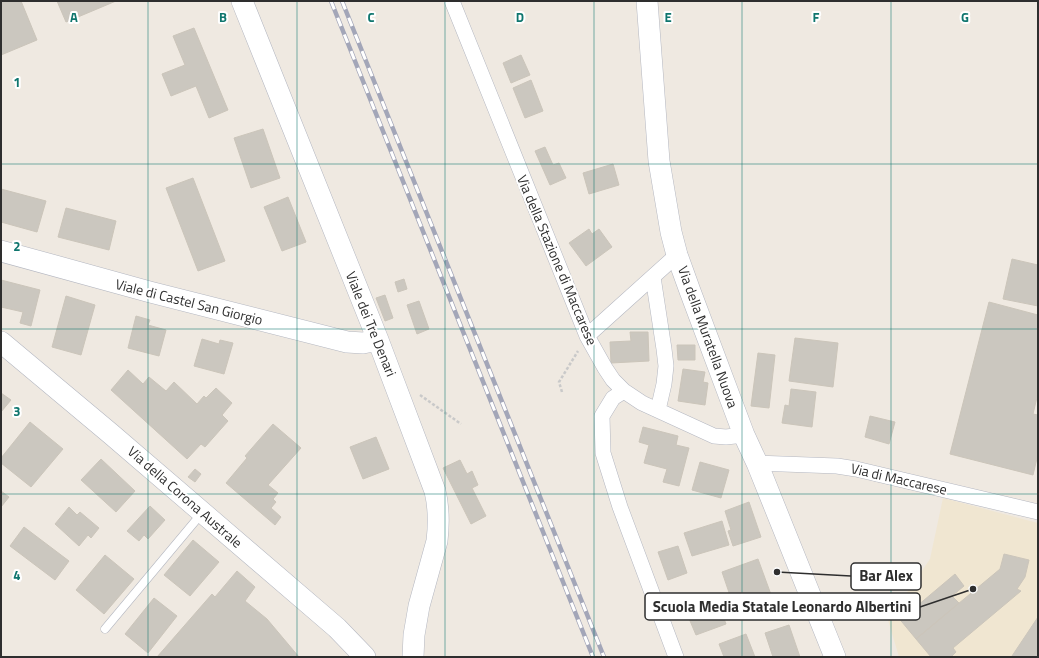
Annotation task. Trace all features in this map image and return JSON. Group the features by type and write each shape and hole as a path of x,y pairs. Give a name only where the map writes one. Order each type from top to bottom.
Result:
{"street":[{"name":"Viale dei Tre Denari","path":"242,1 378,340 431,478 436,497 439,510 437,541 417,613 412,657"},
{"name":"Via della Stazione di Maccarese","path":"452,1 587,336 613,380 624,391 636,399 714,436 726,438 744,434"},
{"name":"Via della Muratella Nuova","path":"647,1 659,161 666,207 677,255 744,434 835,657"},
{"name":"Viale di Castel San Giorgio","path":"1,252 150,292 347,342 363,344 378,340"},
{"path":"587,336 677,255"},
{"path":"653,277 666,366 664,384 658,410"},
{"name":"Via della Corona Australe","path":"1,342 203,512 341,632 365,657"},
{"path":"624,391 613,398 602,416 603,453 620,507 676,657"},
{"name":"Via di Maccarese","path":"757,464 837,466 856,468 1038,512"}],"lane":[{"path":"106,630 203,512"}],"path":[{"path":"562,392 559,382 587,336"},
{"path":"420,396 461,424"}],"shaded area":[{"path":"943,498 1038,523 1038,657 899,657 888,620 930,559"}],"building":[{"path":"1,1 21,1 37,40 1,55"},
{"path":"57,1 116,1 66,22"},
{"path":"194,28 228,110 209,118 196,86 171,96 162,74 185,65 173,36"},
{"path":"521,55 530,75 511,83 503,63"},
{"path":"531,80 543,111 525,118 513,88"},
{"path":"263,129 280,178 251,188 234,138"},
{"path":"545,147 553,165 559,163 566,178 550,185 535,151"},
{"path":"613,164 619,185 589,194 583,173"},
{"path":"193,178 225,261 198,271 166,188"},
{"path":"1,189 46,201 37,232 1,222"},
{"path":"288,197 306,242 282,251 264,207"},
{"path":"66,208 116,221 109,250 58,237"},
{"path":"589,229 592,234 599,229 612,247 586,266 569,243"},
{"path":"1012,259 1038,265 1038,306 1003,299"},
{"path":"404,279 407,289 398,292 395,282"},
{"path":"1,280 40,290 31,326 20,323 23,312 1,307"},
{"path":"385,295 393,318 385,321 376,298"},
{"path":"66,296 95,305 81,355 52,347"},
{"path":"419,301 429,329 417,334 407,305"},
{"path":"989,302 1038,315 1038,393 1033,414 1038,415 1038,454 1033,475 950,454"},
{"path":"136,316 150,320 148,325 166,330 159,356 128,348"},
{"path":"630,332 648,332 649,361 611,363 610,342 631,341"},
{"path":"795,338 838,343 833,387 789,381"},
{"path":"202,339 219,344 220,340 233,343 224,374 194,366"},
{"path":"677,345 695,345 695,360 678,360"},
{"path":"758,353 775,355 769,408 751,406"},
{"path":"683,369 705,372 703,382 708,383 705,405 678,401"},
{"path":"128,370 143,384 149,377 166,391 174,382 197,404 204,396 206,398 216,388 232,403 222,415 228,421 205,447 201,444 187,459 111,390"},
{"path":"791,389 816,392 812,427 782,423 785,405 789,406"},
{"path":"1,393 11,400 1,412"},
{"path":"870,416 895,422 889,444 865,437"},
{"path":"30,422 63,449 31,487 1,463 1,458"},
{"path":"273,424 301,448 268,485 278,493 273,499 276,502 271,508 281,517 275,525 226,483 247,458 245,456"},
{"path":"643,427 678,436 676,445 689,448 679,486 663,482 667,469 644,463 649,445 639,442"},
{"path":"376,437 389,469 363,479 350,447"},
{"path":"101,459 135,491 116,512 81,480"},
{"path":"460,460 467,474 472,471 478,485 472,488 486,516 471,524 443,468"},
{"path":"700,462 729,470 721,498 692,490"},
{"path":"195,469 201,474 195,482 188,477"},
{"path":"1,491 9,497 1,507"},
{"path":"749,502 761,537 733,546 728,531 731,530 725,511"},
{"path":"150,506 165,520 148,539 144,535 139,541 127,531"},
{"path":"69,507 77,515 80,512 99,528 91,538 88,535 79,546 55,524"},
{"path":"722,521 729,545 692,556 684,533"},
{"path":"24,527 69,561 55,580 10,546"},
{"path":"193,540 219,562 190,596 164,575"},
{"path":"678,546 687,573 668,580 658,552"},
{"path":"1004,554 1029,560 1025,577 1017,589 1021,591 953,648 956,652 951,657 931,657 916,639 1000,569"},
{"path":"105,555 134,579 104,614 76,590"},
{"path":"758,559 773,600 736,613 722,572"},
{"path":"237,571 255,587 245,601 267,619 299,657 157,657 212,594 215,597"},
{"path":"955,574 964,586 952,596 959,603 916,639 897,616 914,602 917,606"},
{"path":"154,598 177,616 148,653 125,634"},
{"path":"719,605 726,624 696,635 688,616"},
{"path":"1038,617 1038,657 1013,657 1012,656"},
{"path":"789,625 800,657 773,657 765,633"},
{"path":"746,634 755,657 724,657 719,644"}],"railway":[{"path":"331,1 593,657"},
{"path":"342,1 604,657"}],"place":[{"name":"Bar Alex","path":"777,572"},
{"name":"Scuola Media Statale Leonardo Albertini","path":"973,589"}]}
